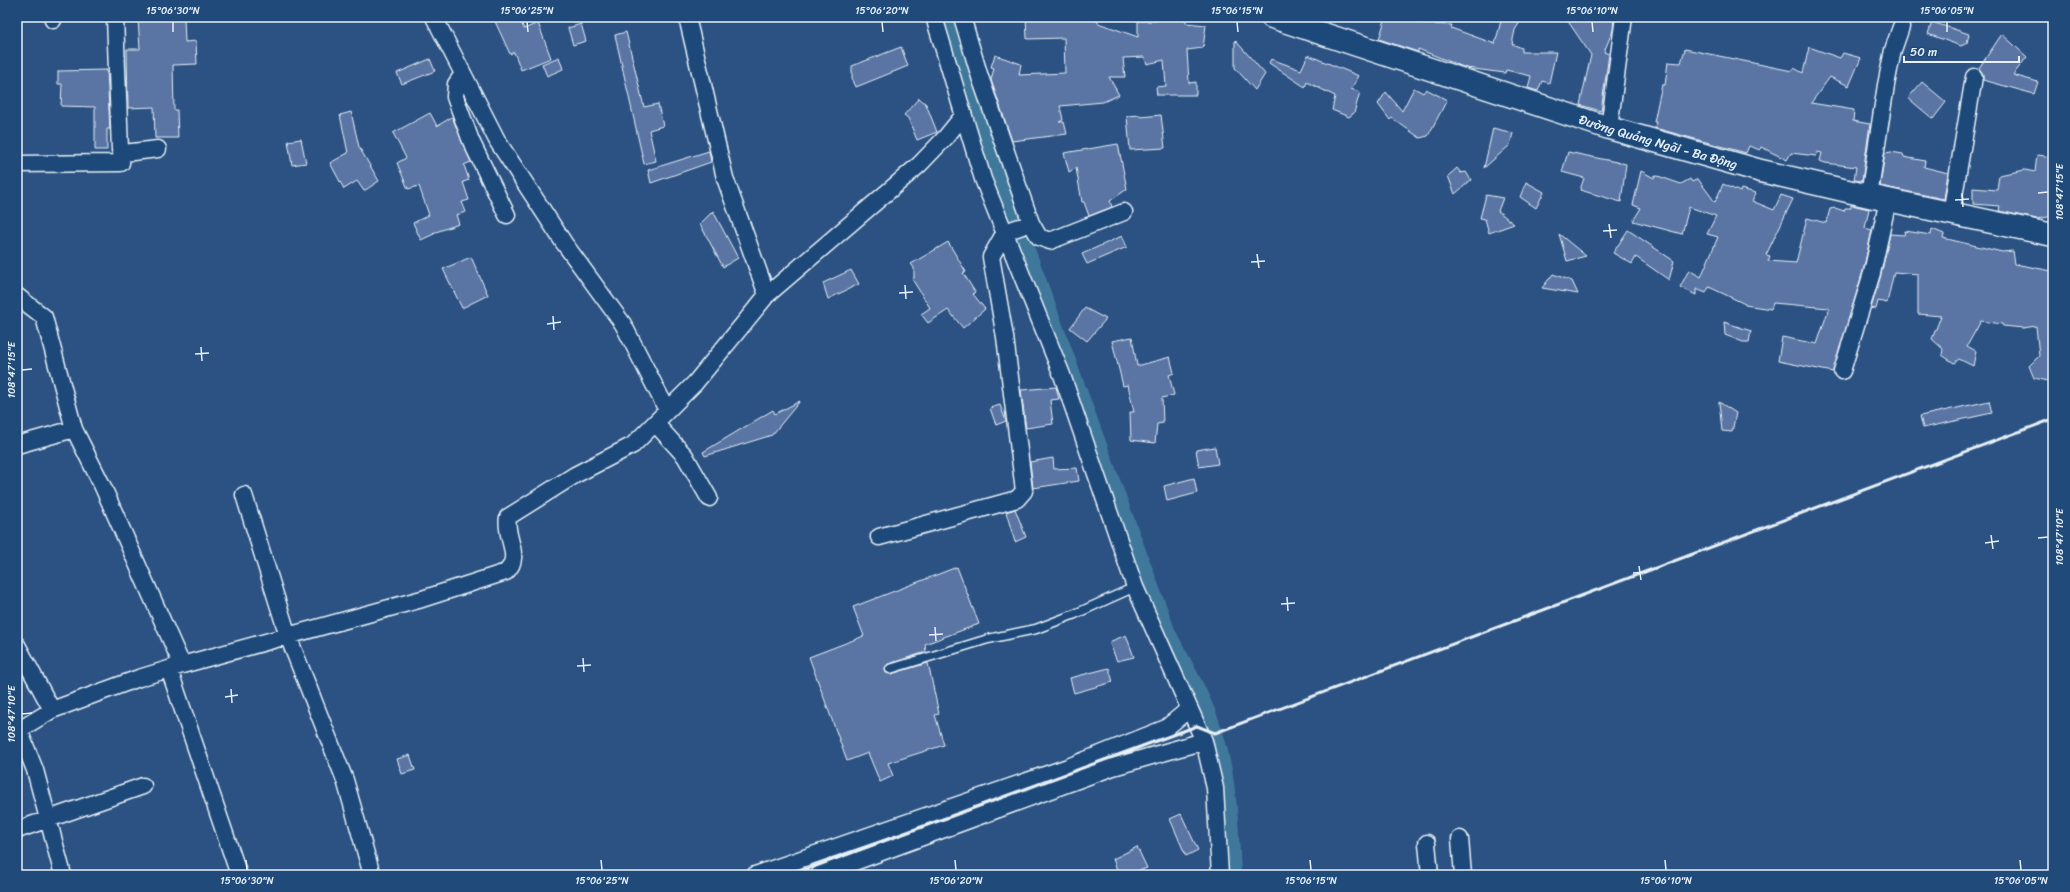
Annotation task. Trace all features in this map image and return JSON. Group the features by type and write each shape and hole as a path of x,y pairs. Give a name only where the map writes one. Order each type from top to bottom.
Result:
{"main road":[{"name":"Đường Quảng Ngãi - Ba Động","path":"1272,17 1610,128 1761,170 1878,198 2053,235"}],"street":[{"path":"17,164 121,163 122,153 120,150 115,17"},
{"path":"434,17 498,142 564,243 623,324 667,410"},
{"path":"686,17 725,178 767,296"},
{"path":"934,17 983,179 1018,228 1050,241 1124,212"},
{"path":"962,17 980,77 1018,228 1062,375 1135,587 1204,742 1215,788 1220,875"},
{"path":"1610,128 1624,17"},
{"path":"1842,371 1872,273 1886,85 1893,50 1901,28"},
{"path":"463,74 456,84 455,97 471,141 507,215"},
{"path":"1951,214 1974,77"},
{"path":"64,875 35,770 19,730 52,710 175,667 422,599 506,572 512,566 514,560 506,526 508,517 574,475 628,448 695,383 767,296 798,267 919,165 963,116"},
{"path":"122,153 158,149"},
{"path":"879,537 1016,500 1024,491 1005,337 991,257 1018,228"},
{"path":"17,296 44,317 74,429 103,487 175,667 239,875"},
{"path":"655,423 686,456 709,498"},
{"path":"17,445 74,429"},
{"path":"244,495 288,636 345,780 372,875"},
{"path":"17,646 52,710"},
{"path":"755,875 1075,764 1166,728 1189,709"},
{"path":"819,875 1114,767 1204,742"},
{"path":"17,830 143,786"},
{"path":"1460,839 1463,875"},
{"path":"1428,843 1430,875"}],"lane":[{"path":"890,669 988,639 1036,629 1075,614 1135,587"}],"building":[{"path":"184,17 185,42 196,41 197,64 173,65 174,110 177,110 178,138 155,138 154,107 128,108 127,49 140,49 138,18"},
{"path":"493,17 519,17 524,29 538,23 551,58 521,70 514,52 510,54"},
{"path":"1026,17 1097,17 1098,23 1138,37 1138,21 1156,21 1156,17 1167,19 1169,17 1186,17 1186,23 1206,25 1203,48 1187,50 1189,83 1196,82 1196,95 1157,95 1156,87 1166,86 1164,60 1147,64 1144,57 1123,58 1125,77 1109,77 1119,95 1103,102 1060,106 1063,120 1059,122 1064,122 1067,134 1012,141 991,80 994,68 991,67 995,55 1021,64 1019,75 1065,73 1064,38 1027,39"},
{"path":"1386,17 1404,17 1427,24 1452,25 1451,28 1495,44 1502,17 1523,17 1515,30 1512,44 1522,48 1522,52 1556,52 1549,83 1542,81 1538,91 1528,88 1531,76 1506,70 1505,73 1466,68 1418,49 1418,52 1379,39"},
{"path":"1565,17 1614,17 1613,30 1604,52 1609,54 1601,111 1580,105 1591,55"},
{"path":"1932,22 1969,34 1967,43 1961,46 1928,34"},
{"path":"581,24 586,41 573,45 568,28"},
{"path":"626,32 644,107 658,104 663,126 649,130 656,161 644,164 615,35"},
{"path":"2002,34 2027,57 2013,75 2038,82 2034,94 1983,80 1983,74 1979,68"},
{"path":"1235,40 1265,74 1255,90 1235,68"},
{"path":"901,47 908,66 856,87 852,78 852,66"},
{"path":"1809,47 1840,58 1843,53 1861,58 1849,86 1830,77 1811,103 1854,110 1853,121 1870,124 1862,181 1854,180 1856,167 1820,161 1822,153 1818,152 1816,156 1791,153 1787,160 1761,147 1760,150 1749,146 1746,153 1655,128 1656,122 1654,122 1662,85 1665,85 1668,62 1681,63 1685,49 1792,71 1794,68 1803,73"},
{"path":"1308,55 1359,76 1351,89 1360,92 1354,113 1349,117 1332,110 1335,96 1307,82 1305,87 1269,63 1271,59 1301,70"},
{"path":"559,57 563,69 547,76 542,64"},
{"path":"430,59 435,71 402,84 397,73"},
{"path":"107,70 110,129 107,129 107,150 95,150 95,107 61,106 62,84 58,84 58,71"},
{"path":"1922,82 1946,102 1933,119 1908,98"},
{"path":"1414,88 1423,93 1426,89 1447,100 1428,136 1420,138 1392,118 1390,120 1378,104 1386,92 1402,111"},
{"path":"919,98 926,104 937,132 917,140 908,118 904,115"},
{"path":"351,112 359,147 379,181 364,191 357,181 344,189 330,163 348,153 340,115"},
{"path":"430,113 437,126 452,117 471,162 464,165 469,180 463,182 469,200 462,202 466,212 456,215 459,224 433,233 434,234 421,240 413,223 429,215 419,186 408,189 397,163 406,158 393,133"},
{"path":"1140,115 1140,117 1161,115 1165,148 1130,150 1127,116"},
{"path":"1493,128 1513,133 1510,145 1484,168"},
{"path":"301,139 306,163 292,165 288,141"},
{"path":"1118,144 1127,189 1110,201 1112,207 1089,216 1084,202 1082,202 1076,168 1069,172 1064,153"},
{"path":"709,151 711,162 651,183 648,170"},
{"path":"1568,152 1626,164 1621,202 1580,190 1584,178 1562,172"},
{"path":"1891,152 1903,154 1904,157 1925,161 1924,167 1948,173 1944,199 1880,186 1885,153"},
{"path":"2037,155 2053,157 2053,216 2037,219 1999,211 2000,206 1973,204 1973,188 1997,190 1999,175 2025,170 2035,172"},
{"path":"1457,168 1461,173 1466,172 1471,180 1455,194 1448,176"},
{"path":"1641,171 1654,178 1655,175 1681,184 1690,179 1692,182 1698,179 1715,202 1723,184 1740,192 1741,189 1756,193 1752,201 1774,210 1781,195 1793,199 1766,255 1770,256 1768,261 1796,263 1807,218 1826,223 1830,209 1835,208 1844,211 1845,208 1851,208 1851,205 1869,209 1865,228 1872,230 1863,271 1833,372 1778,361 1782,337 1817,344 1829,308 1773,303 1771,309 1745,305 1709,287 1706,293 1696,289 1696,295 1680,287 1689,270 1701,277 1718,237 1707,234 1716,216 1689,207 1682,234 1633,221 1641,208 1633,205"},
{"path":"1526,182 1544,192 1536,208 1520,197"},
{"path":"1486,195 1503,198 1498,211 1514,224 1489,233 1485,219 1480,218"},
{"path":"713,211 738,258 723,267 700,224"},
{"path":"1932,229 1944,234 1943,238 2002,252 2013,251 2015,264 2052,271 2053,382 2034,378 2029,366 2039,356 2036,326 2023,328 2003,326 2002,324 1981,321 1967,346 1976,351 1973,366 1959,359 1954,363 1942,355 1943,349 1932,339 1941,316 1918,314 1918,274 1894,272 1887,303 1878,301 1876,309 1871,308 1881,275 1890,234 1904,235 1905,231 1931,235"},
{"path":"1628,230 1674,261 1669,280 1636,257 1632,264 1613,253"},
{"path":"1559,234 1586,256 1567,261"},
{"path":"1122,236 1127,247 1087,264 1082,254"},
{"path":"948,242 966,272 963,273 975,292 973,294 985,309 963,328 948,310 928,323 921,314 930,308 912,279 914,278 914,268 911,264"},
{"path":"471,257 488,295 462,308 443,269"},
{"path":"851,270 859,284 828,299 823,283"},
{"path":"1553,274 1572,281 1578,294 1542,288"},
{"path":"1085,308 1106,319 1087,341 1070,328"},
{"path":"1724,322 1751,331 1749,342 1743,342 1725,335"},
{"path":"1132,337 1137,366 1170,357 1174,373 1169,375 1174,395 1162,398 1163,423 1157,424 1155,443 1131,440 1130,412 1134,412 1128,385 1123,386 1112,341"},
{"path":"1056,387 1059,399 1050,400 1053,424 1026,428 1021,390"},
{"path":"800,401 772,435 705,456 703,452 773,410 775,414"},
{"path":"1989,401 1992,413 1923,428 1920,416"},
{"path":"1719,402 1736,413 1732,432 1722,431"},
{"path":"1000,405 1006,421 996,425 990,408"},
{"path":"1215,447 1218,464 1199,467 1196,450"},
{"path":"1053,458 1054,469 1077,468 1079,481 1033,488 1030,462"},
{"path":"1194,478 1197,493 1167,501 1164,486"},
{"path":"1015,509 1026,537 1015,542 1006,512"},
{"path":"957,567 979,624 925,644 926,652 888,664 885,668 886,673 891,674 928,663 939,714 935,715 944,745 888,763 893,776 880,782 868,753 847,761 809,657 864,636 853,607"},
{"path":"1126,635 1134,657 1117,661 1109,642"},
{"path":"1109,668 1113,682 1074,693 1070,678"},
{"path":"410,755 415,770 402,774 397,759"},
{"path":"1181,814 1198,850 1186,856 1170,819"},
{"path":"1137,847 1147,868 1128,875 1119,875 1113,859"}],"waterway":[{"path":"945,17 952,46 1168,633 1200,694 1215,733 1220,750 1226,785 1233,875"}],"railway":[{"path":"790,875 1197,726 1215,733 2053,419"}]}
